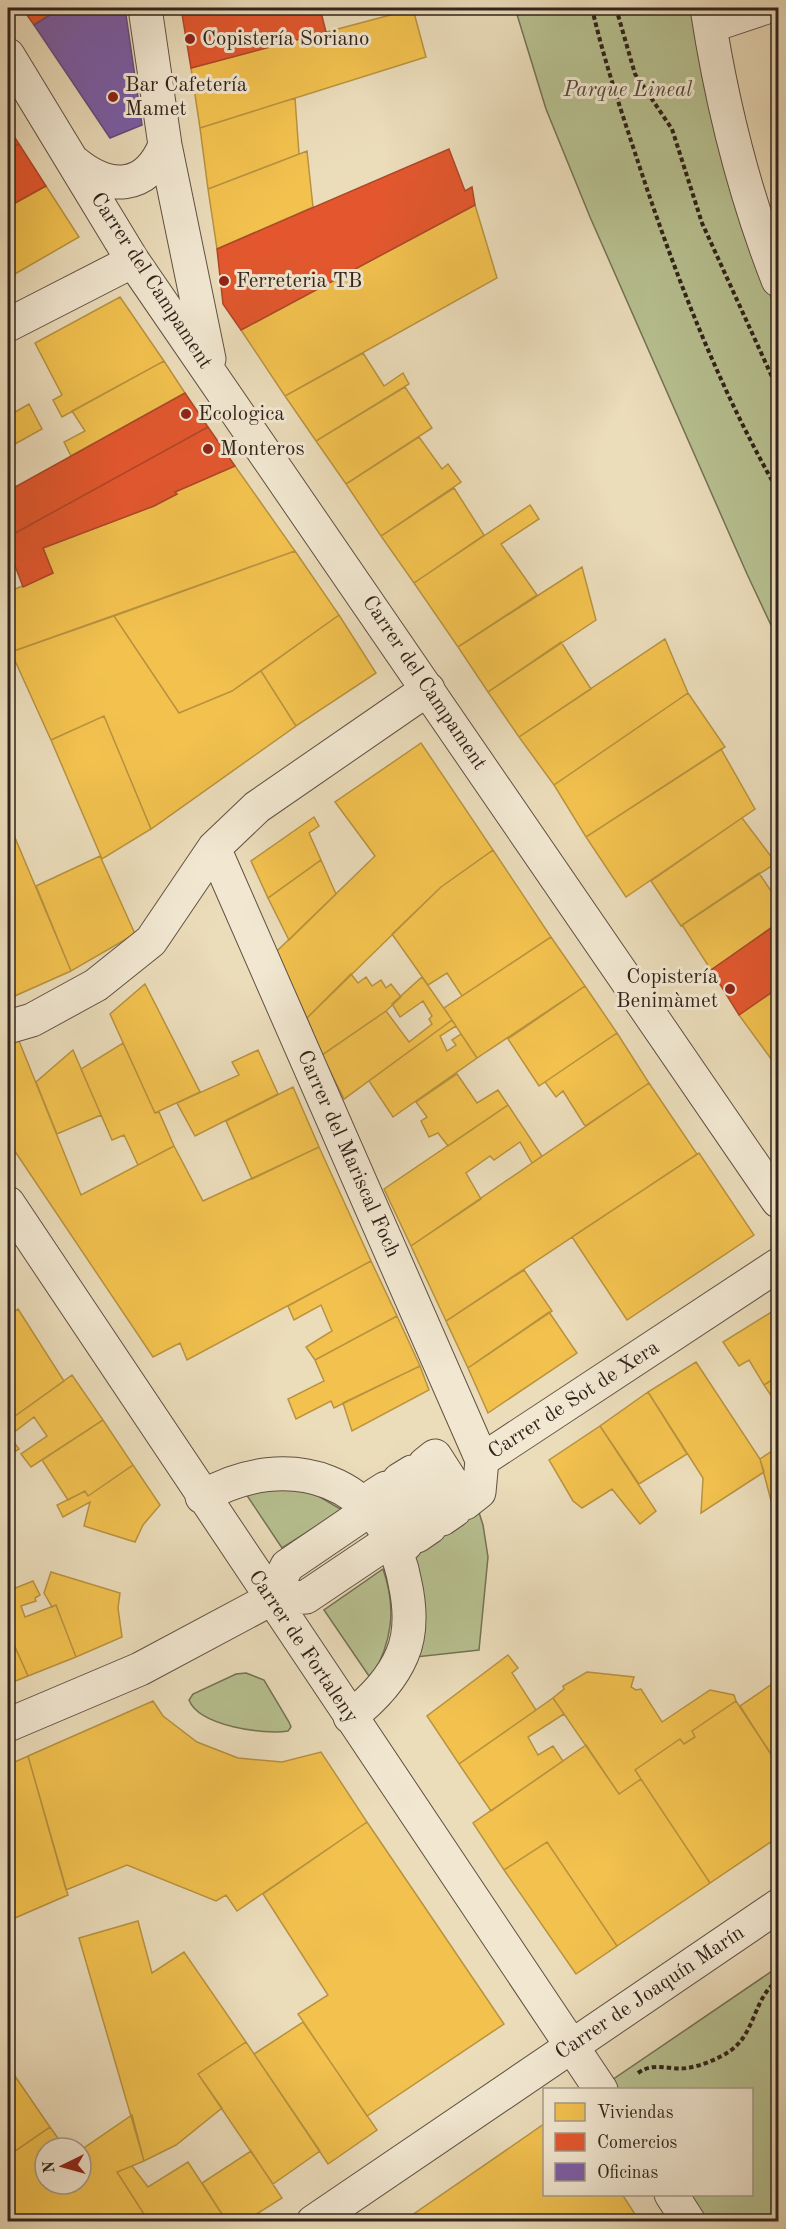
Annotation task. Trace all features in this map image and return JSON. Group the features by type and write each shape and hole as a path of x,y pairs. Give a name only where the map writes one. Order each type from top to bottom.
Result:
{"street":[{"path":"145,8 165,145 212,373"},
{"path":"764,8 709,17 727,113 760,234 778,280"},
{"name":"Carrer del Campament","path":"8,55 133,261 778,1201"},
{"name":"Carrer del Campament","path":"74,162 88,173 104,181 121,182 137,179 150,171 158,161 165,145"},
{"path":"8,325 133,261"},
{"path":"8,1027 32,1020 96,985 151,941 214,848 257,807 428,689"},
{"name":"Carrer del Mariscal Foch","path":"214,848 482,1461"},
{"name":"Carrer de Fortaleny","path":"8,1203 270,1599 600,2088"},
{"name":"Carrer de Sot de Xera","path":"399,1544 375,1495 387,1488 417,1536 430,1527 399,1480 412,1472 442,1519 454,1510 425,1464 435,1456 465,1503 479,1492 482,1461 778,1265"},
{"path":"202,1497 223,1484 248,1476 272,1473 297,1474 321,1479 344,1489 368,1507 399,1544 408,1598 409,1627 405,1644 390,1678 372,1700 350,1717"},
{"path":"270,1599 287,1566 359,1517 368,1507"},
{"path":"8,1725 140,1669 270,1599 306,1597 379,1548 399,1544"},
{"name":"Carrer de Joaquín Marín","path":"313,2222 778,1906"},
{"path":"672,2196 689,2222"}],"path":[{"path":"592,8 600,44 665,243 743,427 778,491"},
{"path":"616,8 635,74 672,129 702,223 778,390"},
{"path":"618,14 632,8"},
{"path":"635,2075 659,2065 671,2069 688,2068 729,2051 746,2037 759,2002 770,1986 778,1980"},
{"path":"773,2222 778,2218"}],"green space":[{"name":"Parque Lineal","path":"515,8 695,8 728,172 778,318 778,640 590,217 546,109"},
{"path":"279,1486 315,1494 342,1510 282,1548 244,1491"},
{"path":"476,1503 483,1525 488,1557 479,1650 416,1657 411,1547"},
{"path":"383,1569 390,1598 390,1625 384,1652 371,1679 324,1610"},
{"path":"246,1673 264,1680 289,1722 291,1727 288,1731 264,1732 233,1727 205,1716 195,1709 189,1700 193,1694 236,1674"},
{"path":"778,1967 778,2221 705,2221 688,2196 753,2196 753,2088 617,2088 612,2080"}],"building: Viviendas":[{"path":"413,9 426,57 200,128 191,68"},
{"path":"295,98 299,154 208,189 200,128"},
{"path":"307,151 313,207 217,249 208,189"},
{"path":"46,186 79,237 8,278 8,207"},
{"path":"475,205 497,278 285,396 241,330"},
{"path":"120,297 164,361 62,417 53,400 62,395 35,343"},
{"path":"363,353 384,386 403,373 409,384 316,441 285,396"},
{"path":"164,361 185,393 71,456 64,442 85,431 72,411"},
{"path":"405,387 432,428 346,484 316,441"},
{"path":"29,404 42,429 8,448 8,416"},
{"path":"419,437 442,469 448,464 461,482 381,536 346,484"},
{"path":"235,466 295,551 8,653 8,592 53,573 43,548 154,506 177,494 175,492"},
{"path":"454,488 484,535 414,583 381,536"},
{"path":"530,505 539,519 501,544 537,595 458,647 414,583"},
{"path":"295,551 339,615 232,691 179,713 114,616"},
{"path":"582,567 596,620 488,692 458,647"},
{"path":"339,615 376,673 296,726 261,671"},
{"path":"114,616 179,713 232,691 261,671 296,726 151,829 104,716 51,740 11,652"},
{"path":"665,639 688,693 554,785 519,737"},
{"path":"561,642 591,689 519,737 488,692"},
{"path":"688,693 725,747 586,837 554,785"},
{"path":"104,716 151,829 102,859 51,740"},
{"path":"421,743 493,850 441,887 307,1018 276,952 375,856 335,802"},
{"path":"721,749 755,809 626,897 586,837"},
{"path":"314,817 319,826 309,833 321,860 268,898 251,861"},
{"path":"742,818 776,863 681,926 651,881"},
{"path":"8,821 71,971 8,999"},
{"path":"493,850 551,937 462,996 447,973 428,985 392,934 441,887"},
{"path":"100,856 135,934 71,971 36,886"},
{"path":"321,860 336,894 289,940 268,898"},
{"path":"759,873 778,899 778,923 711,970 682,925"},
{"path":"551,937 585,986 477,1058 444,1008"},
{"path":"351,974 358,983 366,977 372,986 381,980 386,988 391,984 401,997 386,1011 322,1055 307,1018"},
{"path":"422,977 452,1020 344,1099 322,1055 386,1011 409,1042 432,1024 429,1019 432,1016 423,1001 400,1017 392,1004"},
{"path":"145,984 200,1092 155,1113 110,1014"},
{"path":"585,986 617,1033 539,1086 508,1039"},
{"path":"778,988 778,1060 774,1063 739,1015"},
{"path":"452,1020 456,1026 440,1036 447,1051 456,1045 452,1040 461,1034 477,1058 393,1117 369,1081"},
{"path":"15,1031 81,1195 174,1146 203,1201 319,1147 371,1261 187,1360 180,1343 153,1357 8,1141 8,1036"},
{"path":"617,1033 649,1083 585,1126 563,1091 556,1097 545,1082"},
{"path":"123,1043 155,1113 159,1112 174,1146 138,1165 124,1135 112,1140 81,1069"},
{"path":"73,1050 101,1115 57,1134 36,1082"},
{"path":"258,1050 278,1094 195,1136 177,1103 239,1075 232,1062"},
{"path":"457,1074 477,1103 498,1090 508,1105 448,1146 438,1133 429,1137 421,1121 427,1117 416,1102"},
{"path":"649,1083 697,1154 446,1321 411,1246"},
{"path":"293,1087 319,1147 252,1179 226,1121"},
{"path":"508,1105 542,1156 532,1163 520,1142 494,1160 490,1156 466,1173 481,1199 411,1246 384,1189"},
{"path":"699,1153 754,1235 627,1320 572,1237"},
{"path":"371,1261 397,1316 315,1360 306,1347 332,1331 321,1305 294,1320 288,1306"},
{"path":"524,1270 552,1311 468,1368 446,1321"},
{"path":"778,1308 778,1376 764,1385 749,1360 739,1366 723,1342"},
{"path":"18,1309 64,1381 8,1421 8,1316"},
{"path":"549,1312 577,1353 488,1413 468,1368"},
{"path":"397,1316 420,1366 334,1408 331,1401 296,1419 288,1399 324,1381 315,1360"},
{"path":"696,1362 760,1459 764,1472 701,1513 703,1478 648,1392"},
{"path":"420,1366 429,1390 352,1431 343,1403"},
{"path":"72,1375 103,1420 31,1467 21,1454 47,1436 34,1417 9,1436 8,1421"},
{"path":"778,1376 778,1406 764,1385"},
{"path":"648,1392 687,1454 639,1484 600,1426"},
{"path":"103,1420 133,1465 88,1496 85,1491 68,1500 42,1460"},
{"path":"600,1426 656,1511 640,1524 612,1489 582,1508 573,1501 549,1460"},
{"path":"8,1434 19,1449 8,1456"},
{"path":"778,1447 778,1527 760,1459"},
{"path":"133,1465 160,1505 143,1525 135,1542 84,1526 90,1502 63,1517 57,1505 85,1491 88,1496"},
{"path":"51,1572 120,1593 118,1608 122,1637 76,1657 56,1605 52,1607 44,1593"},
{"path":"33,1581 40,1595 35,1598 36,1601 21,1606 25,1617 56,1605 76,1657 28,1676 8,1631 8,1591"},
{"path":"8,1631 28,1676 8,1684"},
{"path":"508,1655 518,1668 512,1673 536,1710 459,1764 427,1716"},
{"path":"587,1672 634,1677 631,1687 636,1690 641,1689 662,1722 710,1690 734,1695 736,1701 692,1731 695,1737 684,1744 680,1739 635,1770 641,1779 619,1794 553,1698 564,1689 563,1686"},
{"path":"778,1680 778,1765 740,1706"},
{"path":"553,1698 564,1714 528,1737 538,1755 553,1746 563,1761 491,1811 459,1764"},
{"path":"153,1701 163,1716 197,1742 238,1758 282,1762 321,1752 367,1822 237,1911 226,1895 216,1901 127,1865 66,1890 28,1756"},
{"path":"736,1701 778,1765 778,1837 710,1883 635,1770 680,1739 684,1744 695,1737 692,1731"},
{"path":"586,1745 619,1794 641,1779 710,1883 617,1946 547,1842 504,1870 473,1823"},
{"path":"28,1756 68,1895 8,1921 8,1765"},
{"path":"367,1822 504,2024 367,2116 298,2014 328,1995 263,1894"},
{"path":"547,1842 617,1946 576,1974 504,1870"},
{"path":"138,1921 152,1973 184,1952 246,2042 198,2074 222,2108 176,2145 144,2161 79,1938"},
{"path":"303,2022 377,2130 328,2164 254,2054"},
{"path":"246,2042 320,2151 273,2184 198,2074"},
{"path":"8,2066 50,2127 37,2136 33,2136 33,2139 8,2156"},
{"path":"132,2115 144,2161 117,2172 149,2222 8,2222 8,2156 33,2139 33,2196 93,2196 93,2142"},
{"path":"543,2125 543,2196 623,2196 640,2222 402,2222"},
{"path":"50,2127 56,2136 37,2136"},
{"path":"251,2151 282,2198 244,2222 227,2222 202,2183"},
{"path":"188,2162 227,2222 149,2222 117,2172 132,2166 148,2187"}],"building: Comercios":[{"path":"22,8 61,8 34,25"},
{"path":"181,8 320,8 326,32 191,68"},
{"path":"8,127 19,144 8,150"},
{"path":"19,144 46,186 8,207 8,150"},
{"path":"449,149 465,191 472,187 475,205 241,330 223,304 217,249"},
{"path":"185,393 208,427 8,537 8,491"},
{"path":"208,427 235,466 175,492 177,494 154,506 43,548 53,573 23,587 8,547 8,537"},
{"path":"778,923 778,988 739,1015 711,970"}],"building: Oficinas":[{"path":"61,8 125,8 142,125 110,138 34,25"}],"place":[{"name":"Copistería Soriano","path":"190,39"},
{"name":"Bar Cafetería Mamet","path":"113,97"},
{"name":"Ferreteria TB","path":"224,281"},
{"name":"Ecologica","path":"186,414"},
{"name":"Monteros","path":"208,449"},
{"name":"Copistería Benimàmet","path":"730,989"}]}
